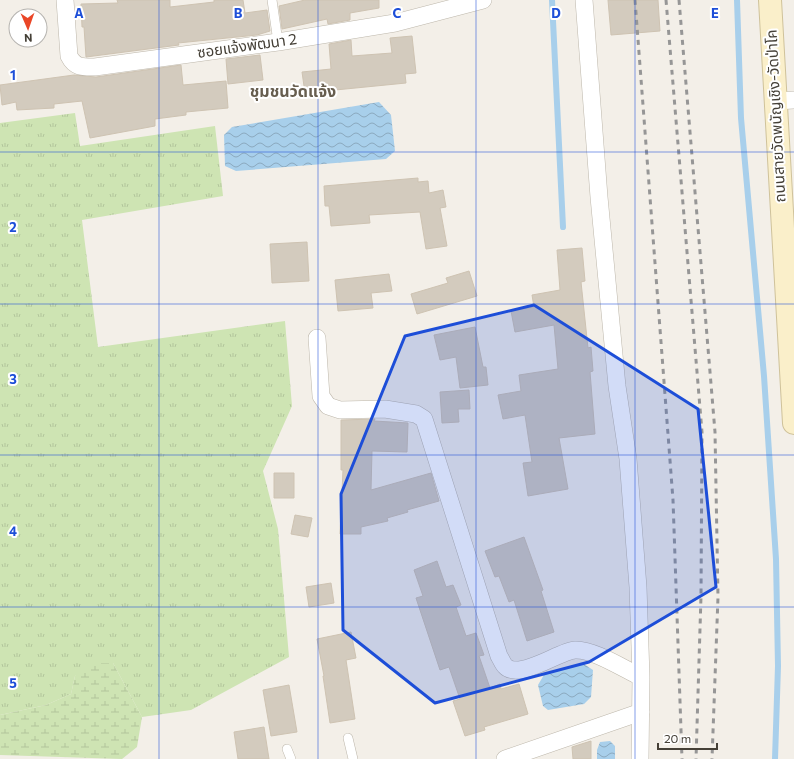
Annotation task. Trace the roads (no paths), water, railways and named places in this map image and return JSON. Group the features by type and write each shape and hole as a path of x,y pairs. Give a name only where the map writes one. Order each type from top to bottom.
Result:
{"main road":[{"name":"ถนนสายวัดพนัญเชิง-วัดป่าโค","path":"770,0 785,101 794,423"}],"street":[{"name":"ซอยแจ้งพัฒนา 2","path":"65,0 69,56 73,64 80,67 95,67 278,42 395,23 483,0"},
{"path":"584,0 599,197 616,378 628,459 638,587 641,677 640,759"},
{"path":"317,338 321,396 328,406 340,410 385,409 416,414 424,419 499,656 506,667 512,671 524,669 575,650 592,653 641,677"},
{"path":"505,759 641,712"}],"lane":[{"path":"272,0 278,42"},
{"path":"348,738 353,759"},
{"path":"287,749 291,759"}],"water":[{"path":"379,102 391,115 395,151 386,159 236,171 225,166 224,135 232,127"},
{"path":"584,664 593,670 591,697 584,704 548,710 543,706 538,685 545,673"},
{"path":"610,741 615,746 615,759 597,759 597,750 600,742"}],"waterway":[{"path":"552,0 563,227"},
{"path":"737,0 741,118 764,376 776,559 778,666 775,759"}],"railway":[{"path":"635,0 673,500 682,759"},
{"path":"666,0 702,432 701,596 696,759"},
{"path":"679,0 715,432 718,597 712,759"}],"district":[{"name":"ชุมชนวัดแจ้ง","path":"293,91"}]}
